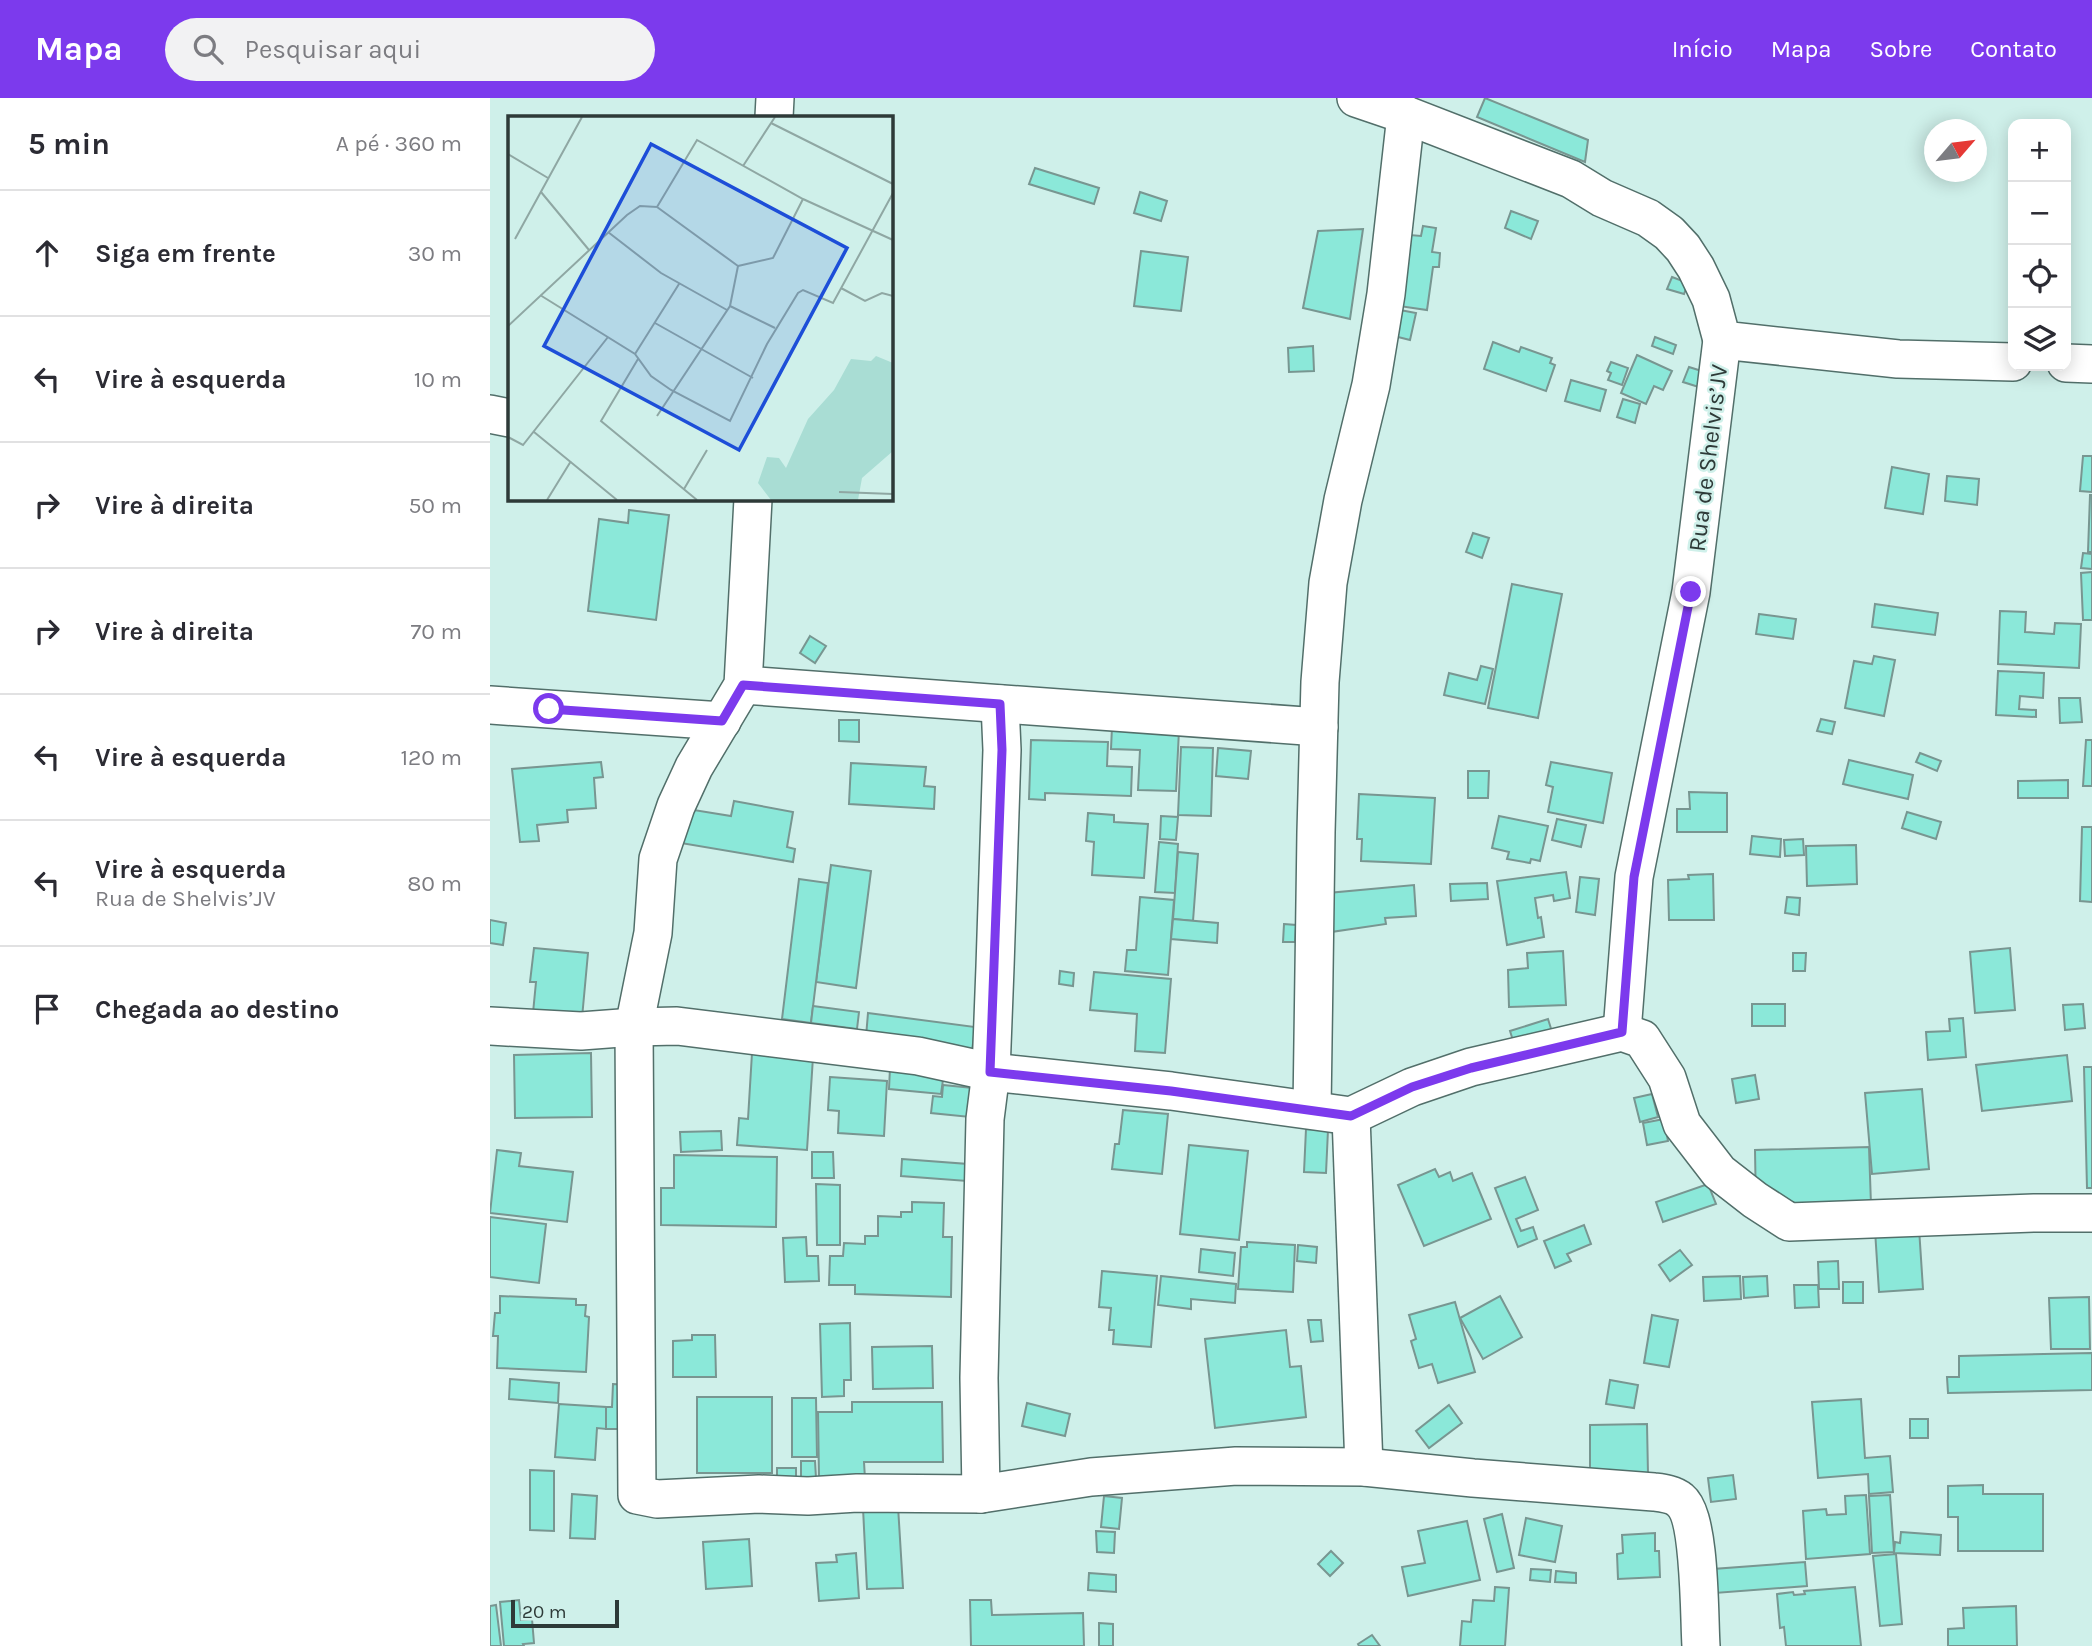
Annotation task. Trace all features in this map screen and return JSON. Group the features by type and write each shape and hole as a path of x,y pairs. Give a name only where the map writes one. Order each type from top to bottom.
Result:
{"street":[{"path":"774,116 775,98"},
{"path":"1356,98 1571,179 1602,198 1648,218 1669,233 1696,268 1711,299 1723,340 1898,359 2008,362"},
{"path":"1312,1110 1320,681 1328,583 1343,500 1371,385 1386,294 1406,115"},
{"name":"Rua de Shelvis’JV","path":"1622,1032 1634,877 1691,592 1723,340"},
{"path":"2071,363 2092,363"},
{"path":"490,414 508,418"},
{"path":"753,500 743,685 705,746 676,806 658,859 653,933 634,1027 637,1495 657,1499 759,1494 981,1494 1091,1477 1236,1466 1364,1467 1654,1492 1680,1500 1689,1515 1696,1550 1701,1646"},
{"path":"743,685 1319,727"},
{"path":"981,1494 979,1378 982,1243 1002,750 1000,704"},
{"path":"490,705 722,721"},
{"path":"490,1026 581,1031 677,1026 918,1056 990,1072 1171,1091 1351,1116 1412,1087 1471,1068 1622,1032 1642,1039 1667,1079 1682,1124 1719,1172 1789,1222 2092,1213"},
{"path":"1351,1116 1364,1467"}],"building":[{"path":"1485,98 1588,140 1585,162 1477,117"},
{"path":"1035,168 1099,188 1094,204 1029,184"},
{"path":"1140,192 1167,201 1161,221 1134,213"},
{"path":"1511,211 1538,221 1531,239 1505,228"},
{"path":"1423,226 1436,228 1432,252 1440,253 1439,267 1433,267 1427,310 1399,306 1410,235 1421,236"},
{"path":"1363,229 1350,319 1303,308 1318,231"},
{"path":"1141,251 1188,257 1181,311 1134,306"},
{"path":"1672,277 1688,283 1684,294 1667,289"},
{"path":"1400,310 1416,313 1410,340 1394,336"},
{"path":"1655,337 1676,345 1673,354 1652,346"},
{"path":"1493,342 1519,352 1521,347 1552,358 1550,363 1555,365 1546,391 1484,369"},
{"path":"1313,346 1314,371 1289,372 1288,348"},
{"path":"1637,355 1672,371 1663,390 1654,386 1646,404 1621,393"},
{"path":"1611,362 1628,368 1622,385 1608,380 1611,373 1607,371"},
{"path":"1689,367 1711,374 1705,389 1683,382"},
{"path":"1571,380 1606,390 1600,411 1565,401"},
{"path":"1623,399 1640,404 1635,423 1617,417"},
{"path":"2083,456 2092,456 2092,492 2080,491"},
{"path":"1892,467 1929,474 1923,514 1885,508"},
{"path":"1947,476 1979,479 1977,505 1945,501"},
{"path":"2090,495 2092,552 2088,552"},
{"path":"629,510 669,515 656,620 588,611 599,519 628,523"},
{"path":"1473,533 1489,538 1482,558 1466,552"},
{"path":"2083,553 2092,554 2092,569 2081,568"},
{"path":"2092,572 2092,620 2083,620 2081,573"},
{"path":"1512,584 1562,594 1538,718 1488,708"},
{"path":"1875,604 1938,613 1935,635 1872,627"},
{"path":"2000,611 2026,612 2025,632 2054,634 2055,623 2081,624 2079,668 1998,664"},
{"path":"1759,614 1796,619 1793,639 1756,634"},
{"path":"810,636 826,646 815,663 800,653"},
{"path":"1874,656 1895,660 1884,716 1845,708 1854,661 1872,664"},
{"path":"1481,666 1493,669 1485,704 1444,695 1449,673 1477,680"},
{"path":"1998,671 2044,673 2043,698 2020,696 2019,709 2036,710 2036,717 1996,715"},
{"path":"2059,698 2080,698 2082,722 2060,723"},
{"path":"1821,719 1835,722 1832,734 1817,731"},
{"path":"839,720 859,720 859,742 839,741"},
{"path":"1112,727 1179,730 1176,791 1138,790 1140,750 1111,749"},
{"path":"1031,740 1108,742 1107,766 1132,767 1131,796 1045,793 1045,800 1029,799"},
{"path":"2086,740 2092,740 2092,786 2083,786"},
{"path":"1181,747 1213,748 1211,816 1178,815"},
{"path":"1218,748 1251,751 1248,779 1216,776"},
{"path":"1920,753 1941,761 1937,771 1916,762"},
{"path":"1849,760 1913,775 1908,799 1843,784"},
{"path":"601,762 603,777 594,778 596,808 567,810 568,822 537,825 539,841 520,842 512,769"},
{"path":"1551,762 1612,773 1603,823 1548,812 1553,787 1546,785"},
{"path":"851,763 926,767 924,786 935,787 934,809 849,804"},
{"path":"1468,771 1489,771 1488,798 1468,798"},
{"path":"2068,780 2068,798 2018,798 2018,781"},
{"path":"1689,792 1727,793 1727,832 1677,832 1677,809 1690,809"},
{"path":"1359,794 1435,798 1431,864 1361,861 1362,839 1357,839"},
{"path":"734,801 793,812 787,847 795,849 793,862 675,842 688,809 731,816"},
{"path":"1907,812 1941,822 1936,839 1902,828"},
{"path":"1088,813 1114,815 1114,822 1148,824 1144,878 1092,875 1094,842 1086,841"},
{"path":"1161,816 1178,817 1176,840 1160,839"},
{"path":"1499,816 1548,826 1540,861 1531,859 1530,863 1507,859 1509,852 1492,848"},
{"path":"1557,819 1586,825 1581,847 1552,840"},
{"path":"2082,827 2092,827 2092,902 2080,901"},
{"path":"1752,836 1781,839 1780,857 1750,854"},
{"path":"1803,839 1804,855 1785,856 1784,840"},
{"path":"1159,842 1178,844 1175,893 1155,892"},
{"path":"1856,845 1857,884 1807,886 1806,846"},
{"path":"1178,852 1198,854 1193,921 1173,919"},
{"path":"831,865 871,871 856,988 816,982"},
{"path":"1566,872 1570,898 1554,901 1553,895 1535,898 1544,937 1507,945 1497,881"},
{"path":"1713,874 1714,920 1669,920 1668,880 1689,879 1688,875"},
{"path":"1580,877 1599,879 1595,915 1576,912"},
{"path":"799,879 828,883 811,1023 782,1019"},
{"path":"1487,883 1488,899 1451,901 1450,884"},
{"path":"1414,885 1416,916 1385,918 1386,924 1331,932 1328,893"},
{"path":"1140,897 1174,900 1168,975 1125,971 1127,950 1136,950"},
{"path":"1787,897 1800,898 1799,915 1785,913"},
{"path":"1173,919 1218,923 1217,943 1171,939"},
{"path":"490,920 506,923 503,945 490,943"},
{"path":"1284,924 1296,925 1295,942 1283,942"},
{"path":"534,948 588,953 582,1018 533,1013 536,982 530,982"},
{"path":"2010,948 2015,1010 1975,1013 1970,952"},
{"path":"1563,951 1566,1005 1509,1007 1508,970 1528,968 1527,953"},
{"path":"1793,953 1806,953 1805,971 1793,971"},
{"path":"1060,971 1074,973 1073,986 1059,984"},
{"path":"1094,972 1171,979 1165,1053 1135,1051 1137,1014 1090,1010"},
{"path":"1752,1004 1785,1004 1785,1026 1752,1026"},
{"path":"2083,1004 2085,1028 2065,1030 2063,1005"},
{"path":"813,1006 859,1012 857,1029 811,1023"},
{"path":"868,1013 975,1027 972,1051 866,1037"},
{"path":"1963,1018 1966,1057 1928,1060 1926,1032 1950,1031 1949,1019"},
{"path":"1548,1019 1554,1038 1516,1050 1510,1031"},
{"path":"591,1053 592,1117 515,1118 514,1055"},
{"path":"752,1053 813,1057 807,1150 737,1145 739,1118 748,1119"},
{"path":"2067,1055 2072,1101 1982,1111 1976,1065"},
{"path":"2084,1067 2092,1067 2092,1188 2087,1188"},
{"path":"890,1068 944,1073 941,1094 889,1089"},
{"path":"1755,1075 1759,1099 1736,1103 1732,1079"},
{"path":"830,1077 887,1081 884,1136 838,1133 839,1111 828,1110"},
{"path":"943,1085 973,1088 970,1117 931,1113 933,1096 942,1097"},
{"path":"1922,1089 1929,1169 1872,1174 1865,1093"},
{"path":"1652,1094 1658,1117 1640,1122 1634,1098"},
{"path":"1123,1110 1168,1114 1162,1174 1112,1169 1115,1144 1119,1144"},
{"path":"1664,1119 1668,1141 1647,1145 1643,1123"},
{"path":"1306,1129 1328,1130 1326,1173 1304,1172"},
{"path":"721,1131 722,1150 681,1152 680,1132"},
{"path":"1189,1145 1248,1151 1239,1240 1180,1234"},
{"path":"1869,1147 1871,1205 1756,1209 1755,1150"},
{"path":"497,1150 521,1153 519,1166 573,1172 567,1222 490,1213"},
{"path":"812,1152 833,1152 834,1178 812,1178"},
{"path":"674,1155 777,1157 776,1227 661,1225 661,1188 674,1188"},
{"path":"902,1159 968,1164 967,1181 901,1176"},
{"path":"1435,1169 1439,1177 1450,1172 1453,1181 1472,1173 1491,1219 1424,1246 1398,1185"},
{"path":"1525,1177 1538,1210 1516,1219 1521,1231 1533,1227 1537,1239 1518,1247 1495,1188"},
{"path":"816,1184 840,1185 840,1245 817,1245"},
{"path":"1708,1184 1716,1204 1663,1222 1656,1202"},
{"path":"912,1202 944,1203 943,1237 952,1237 951,1297 855,1294 855,1285 829,1285 830,1256 843,1256 844,1243 865,1244 865,1236 878,1236 878,1216 901,1217 901,1212 912,1212"},
{"path":"490,1217 546,1224 539,1283 490,1277"},
{"path":"1584,1225 1591,1244 1567,1254 1571,1261 1555,1268 1544,1241"},
{"path":"1919,1228 1923,1289 1879,1292 1875,1230"},
{"path":"806,1237 807,1256 818,1256 819,1281 785,1282 783,1238"},
{"path":"1247,1242 1295,1245 1293,1292 1238,1289 1241,1247 1247,1247"},
{"path":"1298,1245 1317,1247 1316,1263 1297,1261"},
{"path":"1201,1249 1235,1253 1233,1276 1199,1272"},
{"path":"1680,1250 1692,1265 1670,1281 1659,1265"},
{"path":"1838,1261 1839,1289 1819,1289 1818,1262"},
{"path":"1102,1271 1157,1276 1151,1347 1113,1344 1114,1330 1109,1330 1111,1308 1099,1307"},
{"path":"1161,1276 1236,1284 1235,1303 1191,1299 1191,1309 1158,1305"},
{"path":"1740,1276 1741,1299 1704,1301 1703,1277"},
{"path":"1767,1276 1768,1296 1744,1298 1743,1277"},
{"path":"1843,1282 1863,1282 1863,1303 1843,1303"},
{"path":"1794,1285 1818,1285 1819,1307 1795,1308"},
{"path":"500,1296 576,1299 576,1305 586,1305 585,1316 589,1317 586,1372 497,1368 498,1336 493,1336 495,1313 500,1313"},
{"path":"1500,1296 1522,1337 1483,1359 1460,1318"},
{"path":"2089,1297 2090,1349 2051,1349 2049,1298"},
{"path":"1455,1302 1475,1372 1438,1383 1432,1364 1419,1368 1411,1341 1416,1339 1409,1315"},
{"path":"1652,1315 1678,1320 1669,1367 1644,1363"},
{"path":"1308,1320 1321,1320 1323,1341 1311,1342"},
{"path":"850,1323 851,1380 844,1380 844,1396 822,1397 820,1324"},
{"path":"1286,1330 1290,1367 1301,1366 1306,1417 1215,1428 1205,1339"},
{"path":"692,1335 715,1335 716,1377 673,1377 673,1341 692,1340"},
{"path":"932,1346 933,1388 873,1389 872,1347"},
{"path":"2092,1353 2092,1390 1948,1393 1947,1377 1959,1377 1959,1356"},
{"path":"510,1379 559,1383 558,1403 509,1399"},
{"path":"1610,1380 1638,1385 1634,1408 1606,1404"},
{"path":"613,1384 628,1385 627,1429 606,1429 606,1407 612,1407"},
{"path":"697,1397 772,1397 772,1473 697,1473"},
{"path":"792,1398 816,1398 817,1457 792,1457"},
{"path":"1861,1399 1865,1458 1890,1456 1893,1492 1869,1494 1868,1474 1818,1478 1812,1402"},
{"path":"852,1402 942,1402 943,1462 864,1462 865,1479 819,1479 818,1412 852,1412"},
{"path":"1027,1403 1070,1414 1065,1436 1022,1426"},
{"path":"559,1404 606,1407 606,1429 597,1428 595,1460 555,1457"},
{"path":"1449,1405 1462,1423 1429,1448 1416,1431"},
{"path":"1910,1419 1928,1419 1928,1438 1910,1438"},
{"path":"1647,1424 1648,1474 1590,1475 1590,1425"},
{"path":"801,1461 815,1461 816,1478 801,1479"},
{"path":"777,1468 796,1468 796,1481 777,1481"},
{"path":"530,1470 554,1471 554,1531 530,1530"},
{"path":"1733,1475 1736,1499 1711,1502 1708,1478"},
{"path":"1983,1485 1983,1494 2043,1494 2043,1551 1958,1551 1958,1517 1948,1517 1948,1486"},
{"path":"572,1494 597,1496 595,1539 570,1538"},
{"path":"1866,1495 1870,1554 1806,1559 1803,1511 1826,1509 1827,1515 1846,1514 1845,1496"},
{"path":"1890,1495 1894,1552 1872,1553 1869,1496"},
{"path":"1104,1496 1122,1498 1119,1529 1101,1527"},
{"path":"898,1506 903,1588 867,1589 863,1508"},
{"path":"1502,1514 1514,1568 1497,1572 1484,1519"},
{"path":"1526,1518 1562,1526 1555,1562 1519,1555"},
{"path":"1467,1521 1480,1580 1408,1596 1402,1567 1425,1563 1418,1531"},
{"path":"1096,1531 1115,1532 1114,1553 1097,1552"},
{"path":"1901,1532 1941,1535 1940,1555 1894,1553 1895,1542 1900,1543"},
{"path":"1655,1533 1660,1577 1618,1579 1617,1554 1623,1553 1622,1535"},
{"path":"749,1539 752,1586 706,1589 703,1542"},
{"path":"1331,1551 1343,1563 1330,1576 1318,1564"},
{"path":"856,1553 859,1598 819,1601 816,1563 837,1562 836,1555"},
{"path":"1896,1554 1902,1624 1880,1626 1873,1556"},
{"path":"1805,1562 1807,1586 1715,1593 1713,1569"},
{"path":"1531,1569 1551,1570 1550,1582 1530,1580"},
{"path":"1556,1571 1576,1573 1576,1583 1555,1582"},
{"path":"1089,1573 1116,1575 1116,1592 1088,1590"},
{"path":"1495,1587 1509,1588 1505,1646 1460,1646 1462,1621 1471,1622 1473,1600 1494,1601"},
{"path":"1855,1587 1861,1646 1786,1646 1784,1627 1780,1628 1777,1594 1793,1592 1794,1595 1805,1594 1804,1591"},
{"path":"519,1600 521,1620 532,1619 534,1643 504,1646 500,1602"},
{"path":"970,1600 991,1600 992,1615 1083,1613 1084,1646 971,1646"},
{"path":"496,1605 501,1646 490,1646 490,1606"},
{"path":"2016,1606 2017,1646 1948,1646 1948,1629 1964,1628 1963,1608"},
{"path":"1099,1623 1113,1624 1113,1646 1099,1646"},
{"path":"1372,1635 1380,1646 1359,1646 1358,1644"}],"route":[{"path":"549,709 722,721 743,685 1000,704 1002,750 990,1072 1171,1091 1351,1116 1412,1087 1471,1068 1622,1032 1634,877 1691,592"}]}
